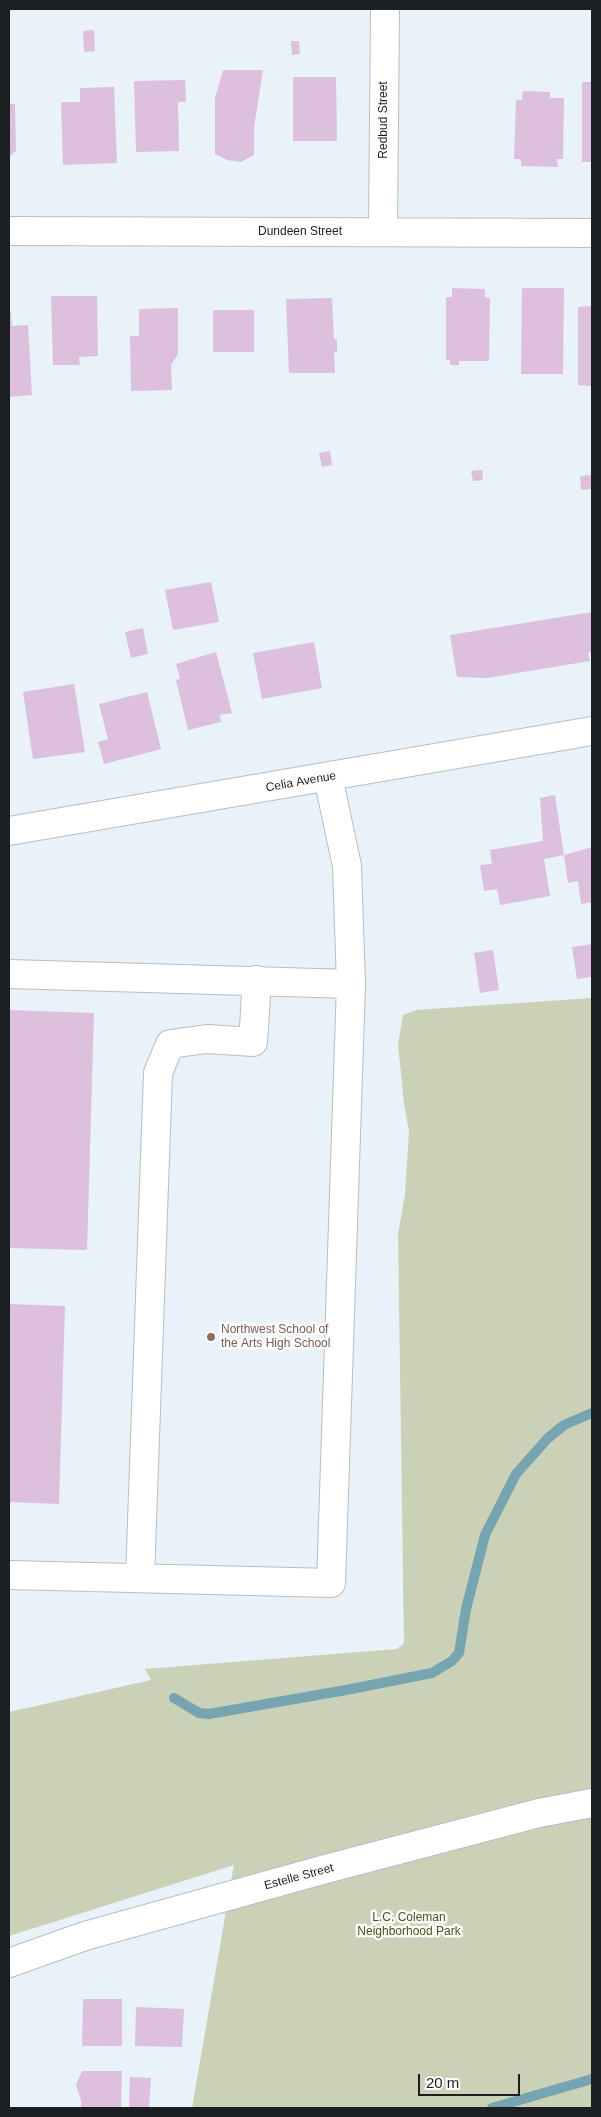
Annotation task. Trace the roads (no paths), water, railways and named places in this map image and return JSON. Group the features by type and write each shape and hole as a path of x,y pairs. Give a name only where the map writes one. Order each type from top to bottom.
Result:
{"street":[{"name":"Redbud Street","path":"383,232 385,9"},
{"name":"Dundeen Street","path":"9,231 592,233"},
{"name":"Celia Avenue","path":"9,831 592,732"},
{"path":"9,1575 331,1583 351,984 347,866 328,777"},
{"path":"9,974 351,984"},
{"path":"140,1578 158,1073 170,1044 207,1039 252,1042 257,980"},
{"name":"Estelle Street","path":"9,1963 85,1936 322,1870 539,1813 592,1803"}],"waterway":[{"path":"174,1698 199,1713 209,1714 432,1673 452,1661 459,1653 466,1609 485,1535 516,1474 548,1438 564,1425 592,1413"},
{"path":"492,2108 592,2079"}],"place":[{"name":"Northwest School of the Arts High School","path":"211,1337"}],"park label":[{"name":"L.C. Coleman Neighborhood Park","path":"409,1925"}]}
